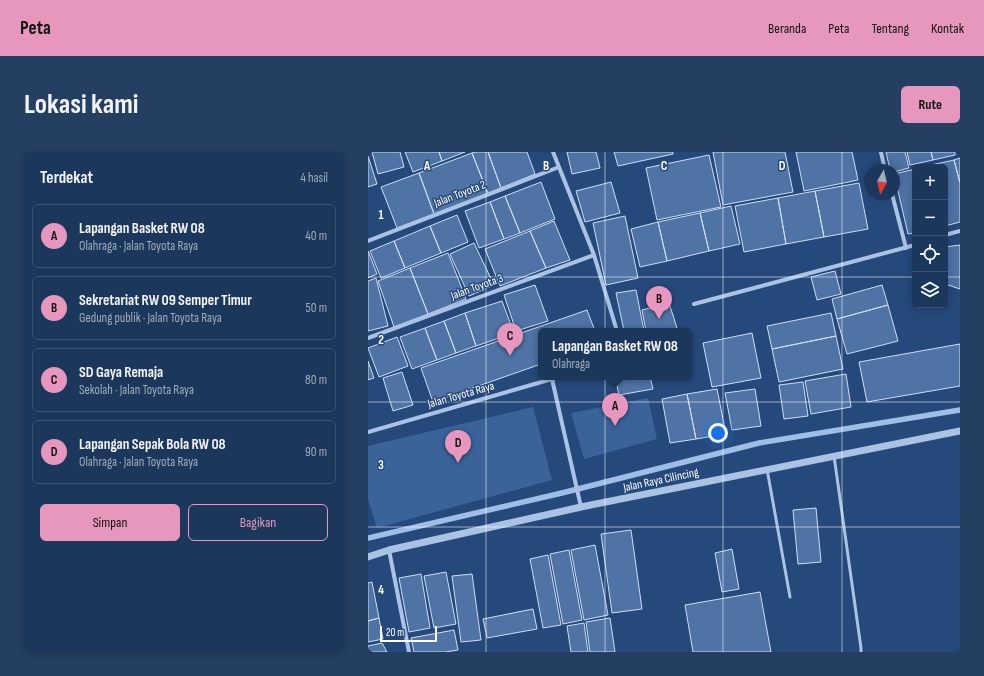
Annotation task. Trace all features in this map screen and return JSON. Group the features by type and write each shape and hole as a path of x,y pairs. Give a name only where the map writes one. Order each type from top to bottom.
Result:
{"street":[{"path":"553,152 594,255 616,328"},
{"path":"881,152 884,164"},
{"name":"Jalan Toyota 2","path":"368,241 559,167"},
{"path":"894,200 906,248"},
{"path":"948,234 960,230"},
{"path":"694,304 912,246"},
{"name":"Jalan Toyota 3","path":"368,338 594,255"},
{"name":"Jalan Toyota Raya","path":"368,432 549,380"},
{"path":"552,380 581,507"},
{"name":"Jalan Raya Cilincing","path":"368,556 581,507 960,431"},
{"path":"389,550 409,652"}],"lane":[{"path":"834,456 861,652"},
{"path":"767,469 790,597"}],"shaded area":[{"path":"648,398 657,439 584,459 571,413"},
{"path":"533,407 552,480 377,528 368,499 368,446"}],"building":[{"path":"372,152 400,152 404,167 378,174"},
{"path":"405,152 439,152 442,161 413,172"},
{"path":"439,152 465,152 442,161"},
{"path":"488,152 501,188 488,194 472,153"},
{"path":"488,152 527,152 535,174 501,188"},
{"path":"567,152 596,152 600,168 572,174"},
{"path":"614,152 673,152 673,154 618,166"},
{"path":"713,152 785,152 793,192 723,205"},
{"path":"796,152 852,152 858,180 804,191"},
{"path":"886,152 905,152 909,168 900,170 900,164 889,164"},
{"path":"907,152 931,152 933,160 910,165"},
{"path":"931,152 955,152 955,155 933,160"},
{"path":"472,153 488,194 434,214 419,173"},
{"path":"709,155 721,207 657,220 646,168"},
{"path":"368,156 377,184 368,187"},
{"path":"960,158 960,183 954,160"},
{"path":"954,160 960,183 960,222 948,225 948,164 936,164"},
{"path":"912,170 912,233 908,234 900,200 900,173"},
{"path":"419,173 434,214 397,228 381,187"},
{"path":"541,182 555,219 520,233 505,196"},
{"path":"611,182 620,213 585,222 576,191"},
{"path":"859,183 868,229 824,237 815,191"},
{"path":"815,191 824,237 786,244 778,198"},
{"path":"505,196 520,233 504,239 490,202"},
{"path":"778,198 786,244 744,252 735,206"},
{"path":"490,202 504,239 479,248 465,211"},
{"path":"731,206 740,244 709,251 700,213"},
{"path":"700,213 709,251 667,261 658,222"},
{"path":"457,215 468,242 441,253 430,226"},
{"path":"625,216 638,278 606,285 593,223"},
{"path":"554,221 570,260 546,268 530,231"},
{"path":"658,222 667,261 640,267 631,229"},
{"path":"430,226 441,253 405,268 394,241"},
{"path":"530,231 546,268 500,286 485,249"},
{"path":"394,241 405,268 381,278 370,251"},
{"path":"474,243 494,285 469,296 450,254"},
{"path":"960,245 960,289 948,285 948,247"},
{"path":"368,251 377,274 368,278"},
{"path":"448,253 466,299 428,314 410,268"},
{"path":"410,268 428,314 394,327 378,281"},
{"path":"835,271 841,294 817,300 811,277"},
{"path":"376,278 388,326 368,331 368,281"},
{"path":"535,285 548,321 516,331 504,295"},
{"path":"882,285 888,305 837,319 832,299"},
{"path":"636,290 643,328 623,328 616,293"},
{"path":"502,301 514,333 476,346 465,313"},
{"path":"669,303 677,328 645,328 642,310"},
{"path":"888,305 898,341 847,354 837,319"},
{"path":"587,310 594,328 538,328 538,365 433,402 421,368"},
{"path":"465,313 476,346 456,353 444,321"},
{"path":"831,313 836,336 772,349 767,326"},
{"path":"444,321 456,353 437,360 425,328"},
{"path":"425,328 437,360 412,369 400,337"},
{"path":"752,333 761,378 712,387 703,343"},
{"path":"836,336 843,369 779,382 772,349"},
{"path":"397,337 408,366 379,377 368,348"},
{"path":"960,344 960,386 867,402 859,362"},
{"path":"368,361 374,378 368,380"},
{"path":"402,372 413,405 393,411 383,378"},
{"path":"846,374 851,407 811,414 805,381"},
{"path":"616,380 651,380 653,389 619,395"},
{"path":"803,382 808,416 784,419 779,385"},
{"path":"717,389 726,434 696,439 687,394"},
{"path":"755,389 761,426 732,430 725,393"},
{"path":"687,394 696,439 670,443 662,399"},
{"path":"816,508 821,562 798,564 793,510"},
{"path":"631,530 642,609 612,613 601,534"},
{"path":"595,545 608,615 584,620 571,550"},
{"path":"732,549 739,589 722,592 715,553"},
{"path":"569,550 582,620 563,624 550,554"},
{"path":"548,555 561,625 543,628 530,559"},
{"path":"446,572 456,624 434,628 424,576"},
{"path":"421,574 430,628 409,632 399,578"},
{"path":"472,574 481,640 461,642 452,576"},
{"path":"372,582 379,618 368,621 368,583"},
{"path":"760,592 771,652 693,652 685,605"},
{"path":"533,609 537,629 487,638 483,619"},
{"path":"379,618 383,639 368,642 368,621"},
{"path":"610,618 615,652 590,652 586,622"},
{"path":"584,623 588,652 571,652 567,626"},
{"path":"454,630 458,650 445,652 414,652 411,638"},
{"path":"382,643 387,652 368,652 368,646"}],"waterway":[{"path":"368,538 562,493 759,443 960,410"}],"place":[{"name":"Sekretariat RW 09 Semper Timur","path":"659,319"},
{"name":"SD Gaya Remaja","path":"510,356"},
{"name":"Lapangan Basket RW 08","path":"615,426"},
{"name":"Lapangan Sepak Bola RW 08","path":"458,463"}]}
